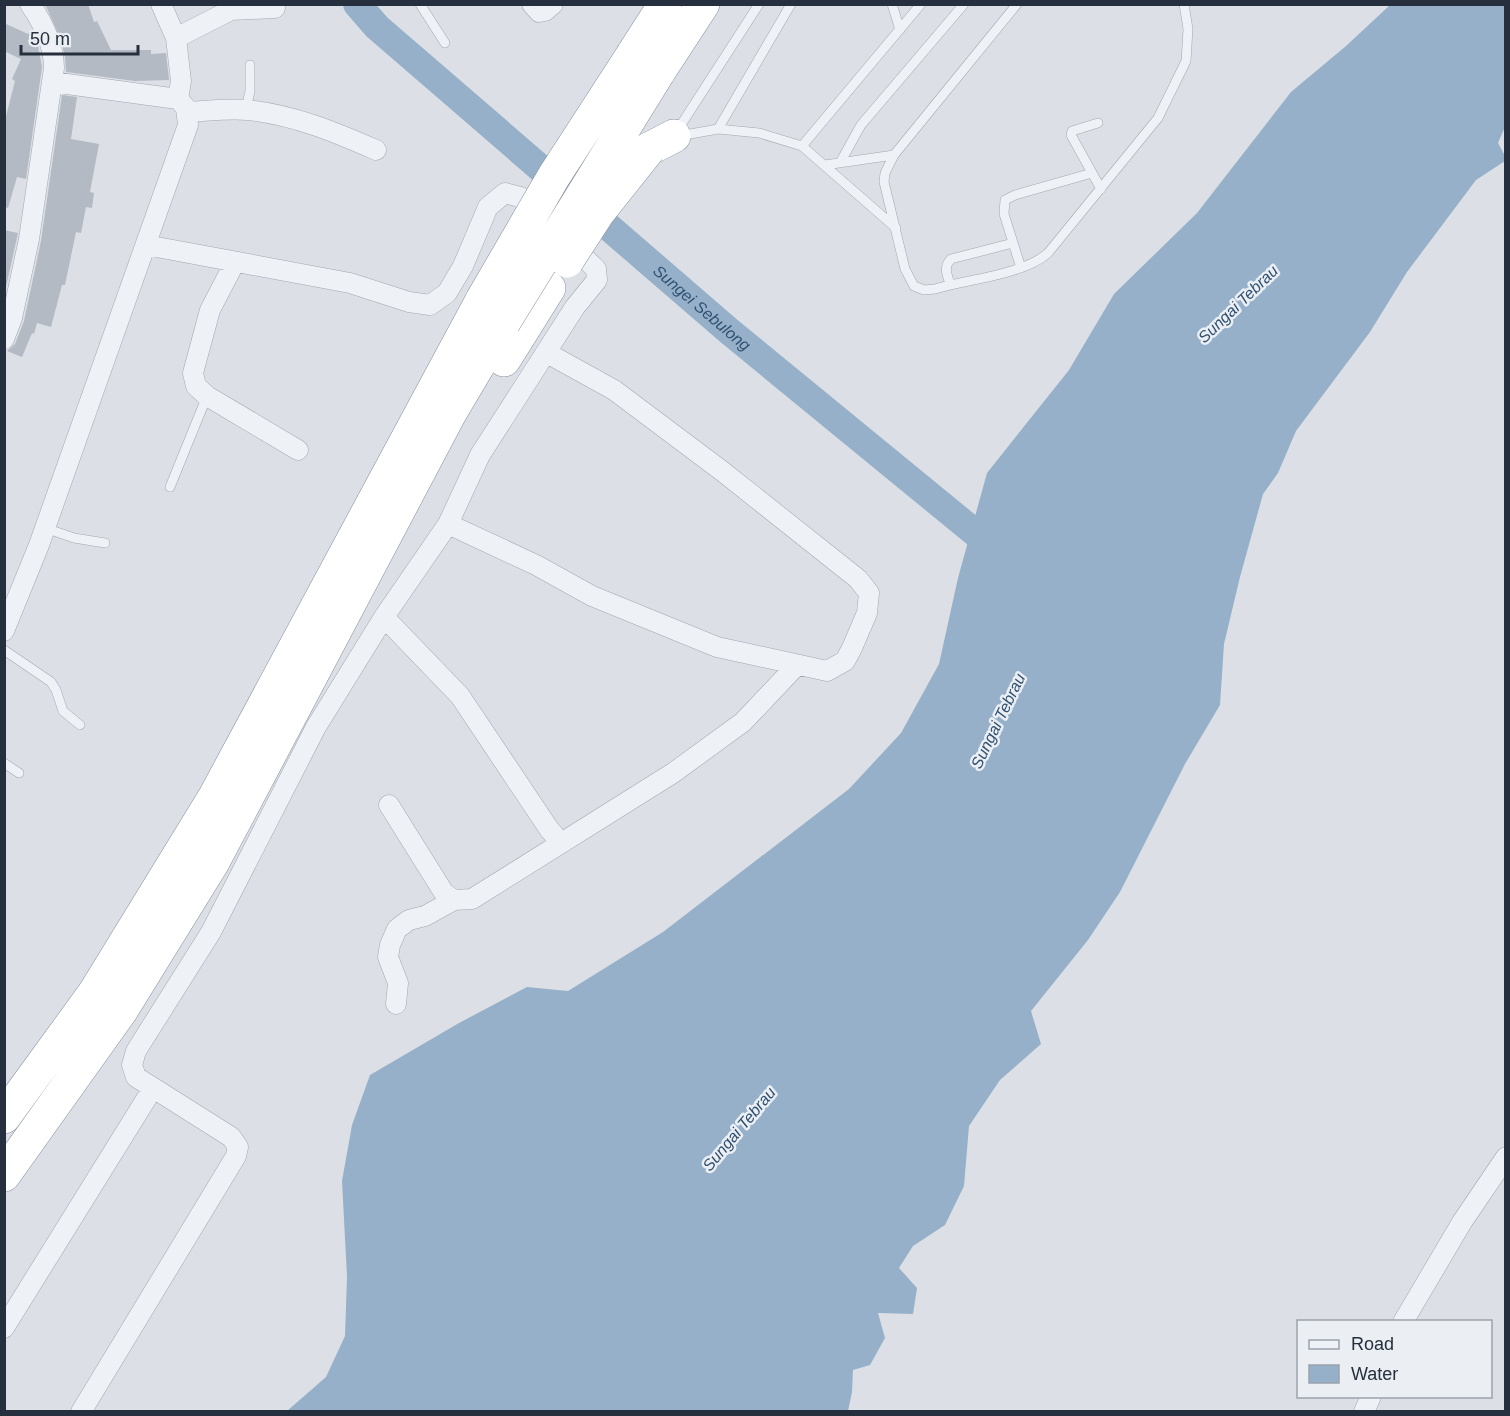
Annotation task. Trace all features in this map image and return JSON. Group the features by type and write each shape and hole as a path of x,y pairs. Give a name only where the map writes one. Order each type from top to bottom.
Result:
{"highway":[{"path":"646,63 665,4"},
{"path":"4,1175 121,1011 213,862 228,802 493,311 646,63 703,4"},
{"path":"404,502 464,428 549,288 598,213 662,142"},
{"path":"4,1117 95,992 184,846 228,802 404,502 450,413 493,311"}],"street":[{"path":"4,339 12,318 29,239 52,82 54,56 50,41 30,4"},
{"path":"4,631 45,528 188,125 183,105 176,38 161,4"},
{"path":"532,4 538,12 545,11 553,4"},
{"path":"176,38 231,7 275,8"},
{"path":"52,82 183,105 274,114 327,129 376,150"},
{"path":"81,1412 236,1156 238,1147 231,1137 136,1077 132,1065 136,1051 211,932 316,728 384,617 448,524 480,455 575,307 597,280 596,269 520,196 505,194 488,207 463,266 447,293 430,305 409,302 350,282 146,245"},
{"path":"235,262 210,310 193,373 196,386 207,396 298,450"},
{"path":"448,524 536,565 592,596 717,647 827,671 844,661 867,613 869,593 858,579 722,471 614,390 547,353"},
{"path":"384,617 460,696 560,842"},
{"path":"396,1004 398,983 388,957 398,929 409,920 425,916 454,900 472,899 673,773 743,722 796,666"},
{"path":"389,805 444,893 454,900"},
{"path":"4,1328 153,1088"},
{"path":"1404,1320 1462,1222 1506,1157"},
{"path":"1364,1412 1370,1398"}],"lane":[{"path":"420,4 445,43"},
{"path":"662,142 759,4"},
{"path":"718,129 791,4"},
{"path":"892,4 900,30"},
{"path":"802,146 921,4"},
{"path":"840,161 861,125 964,4"},
{"path":"1017,4 894,154 885,173 884,182 905,269 914,286 924,290 1020,268 1038,261 1048,253 1158,118 1186,61 1188,29 1184,4"},
{"path":"246,110 250,91 250,65"},
{"path":"1098,123 1072,131 1071,135 1101,189"},
{"path":"662,142 718,129 759,133 802,146 896,228"},
{"path":"825,165 894,154"},
{"path":"1020,268 1004,214 1005,200 1015,195 1092,173"},
{"path":"950,284 945,270 951,259 1013,243"},
{"path":"170,487 207,396"},
{"path":"45,528 74,538 105,543"},
{"path":"4,650 51,682 63,711 80,725"},
{"path":"4,762 19,773"}],"water":[{"name":"Sungai Tebrau","path":"1390,5 1505,5 1505,127 1498,143 1505,156 1505,161 1476,180 1407,272 1370,332 1296,431 1278,473 1263,494 1224,644 1220,705 1185,764 1120,892 1088,940 1031,1011 1041,1044 1000,1080 969,1126 964,1186 945,1225 913,1246 899,1268 917,1288 913,1314 878,1313 885,1338 870,1365 853,1370 848,1411 287,1411 326,1377 345,1336 347,1277 342,1181 352,1125 370,1075 459,1023 527,987 568,991 663,932 849,789 901,733 939,664 958,578 987,473 1069,370 1114,294 1197,213 1291,92"}],"building":[{"path":"45,4 88,4 94,22 97,21 111,50 151,50 151,54 166,53 169,80 135,81 66,72 61,40"},
{"path":"4,23 28,34 31,29 38,46 42,67 26,179 17,177 8,208 4,207 4,124 15,81 12,79 21,59 4,51"},
{"path":"62,95 77,97 71,139 99,144 90,192 94,193 92,208 86,207 81,233 76,232 65,285 62,285 51,327 37,323 22,357 7,351 15,344 24,321 41,241"},
{"path":"4,230 18,233 4,296"}],"waterway":[{"name":"Sungei Sebulong","path":"357,4 377,27 729,331 1001,554"}]}
